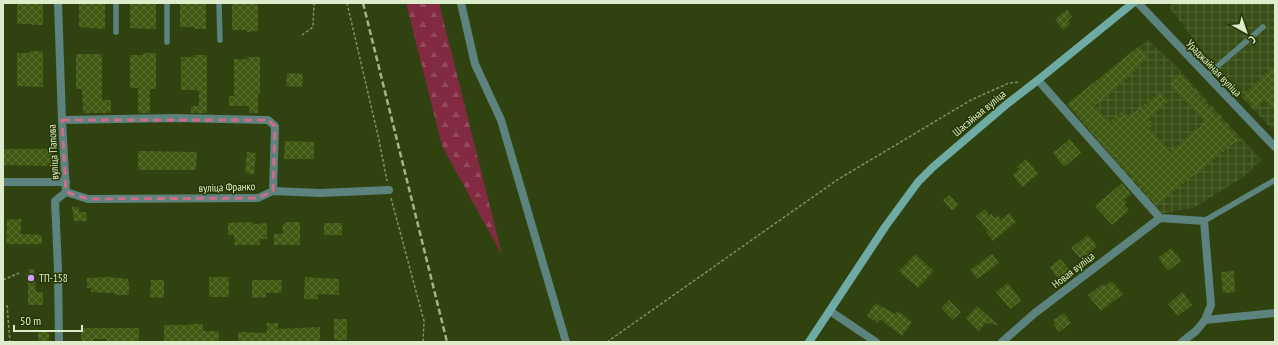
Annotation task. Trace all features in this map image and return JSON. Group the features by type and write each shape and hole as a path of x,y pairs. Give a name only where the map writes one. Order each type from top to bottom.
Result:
{"main road":[{"name":"Шасэйная вуліца","path":"809,342 885,227 918,182 933,167 1007,104 1133,3"}],"street":[{"name":"вуліца Папова","path":"58,3 62,120 66,182 66,192 55,200 59,342"},
{"path":"461,3 475,64 501,120 566,342"},
{"name":"Ураджайная вуліца","path":"1138,3 1275,147"},
{"path":"1038,80 1160,218 1204,221 1211,305 1205,320 1196,331 1182,342"},
{"path":"62,120 175,118 268,120 275,126 273,191"},
{"path":"3,182 66,182"},
{"name":"вуліца Франко","path":"66,192 88,199 258,198 273,191 320,193 389,190"},
{"name":"Новая вуліца","path":"1002,342 1041,308 1160,218"},
{"path":"830,311 876,342"},
{"path":"1205,320 1275,313"}],"lane":[{"path":"116,3 116,32"},
{"path":"167,3 167,42"},
{"path":"219,3 220,40"},
{"path":"1206,76 1263,27"},
{"path":"1204,221 1275,180"}],"path":[{"path":"302,35 313,27 314,3"},
{"path":"347,3 379,140 389,190 424,321 423,342"},
{"path":"607,342 837,180 971,100 1009,83 1024,82"},
{"path":"3,280 19,273"},
{"path":"7,305 10,342"}],"highlighted area":[{"path":"62,120 268,120 275,126 273,191 258,198 88,199 66,192"}],"shaded area":[{"path":"1174,3 1275,3 1275,132 1225,80 1169,7"},
{"path":"1148,40 1175,65 1261,160 1244,177 1193,208 1159,214 1068,105"}],"green space":[{"path":"406,3 439,3 502,255 442,146"}],"building":[{"path":"17,3 43,3 43,25 17,24"},
{"path":"79,3 105,3 105,29 79,27"},
{"path":"130,3 156,3 156,29 130,28"},
{"path":"180,3 206,3 206,29 180,27"},
{"path":"232,3 258,3 258,31 247,32 247,30 232,30"},
{"path":"1067,10 1072,17 1068,20 1070,24 1063,30 1055,19"},
{"path":"1138,47 1148,57 1138,66 1139,68 1094,106 1109,123 1121,112 1127,118 1160,92 1168,102 1149,118 1154,125 1149,128 1170,152 1206,122 1170,84 1180,74 1239,139 1156,205 1067,104"},
{"path":"30,51 43,51 43,87 17,86 17,53 30,53"},
{"path":"143,53 156,53 156,89 150,89 150,113 138,113 138,88 130,88 130,55 143,55"},
{"path":"76,54 102,54 102,100 111,100 111,113 83,113 82,89 76,89"},
{"path":"194,55 207,55 207,113 191,113 191,106 199,106 199,91 181,90 181,57 194,57"},
{"path":"247,57 260,57 260,93 258,93 258,113 249,113 249,106 229,106 229,96 234,96 234,59 247,59"},
{"path":"1275,65 1275,110 1265,99 1255,109 1242,95"},
{"path":"287,73 303,74 302,87 286,86"},
{"path":"1070,139 1081,153 1064,167 1053,153"},
{"path":"285,141 314,142 314,159 284,159"},
{"path":"3,149 48,149 48,151 52,151 51,166 3,165"},
{"path":"138,151 197,152 196,170 138,170"},
{"path":"247,152 256,153 254,174 245,173"},
{"path":"1026,159 1038,174 1022,187 1013,175 1019,170 1017,167"},
{"path":"1122,183 1131,194 1124,200 1127,202 1124,204 1129,210 1112,225 1095,206"},
{"path":"950,195 958,205 952,211 943,200"},
{"path":"72,207 79,207 79,212 86,212 87,221 74,221"},
{"path":"985,209 989,215 991,214 995,218 998,215 1001,220 1009,213 1016,222 993,241 986,232 988,230 976,216"},
{"path":"21,219 21,234 42,235 42,244 6,244 7,220"},
{"path":"253,222 253,224 267,223 267,239 260,239 260,245 235,245 234,235 228,235 228,223"},
{"path":"285,222 300,222 300,245 274,245 274,234 282,234 283,224 286,224"},
{"path":"324,223 342,223 342,235 324,235"},
{"path":"1088,235 1097,246 1086,256 1085,255 1080,258 1071,248"},
{"path":"1171,248 1181,261 1168,271 1158,258"},
{"path":"915,254 934,271 918,288 899,271"},
{"path":"992,254 999,263 977,279 970,270"},
{"path":"1061,259 1069,270 1057,278 1050,267"},
{"path":"29,269 34,269 36,292 43,292 43,305 28,305 28,282 26,274 29,274"},
{"path":"1234,271 1235,292 1223,293 1221,272"},
{"path":"110,277 128,279 129,295 91,292 91,288 87,288 87,278"},
{"path":"209,277 229,277 229,297 209,297"},
{"path":"305,277 339,279 339,295 318,294 318,299 304,299"},
{"path":"151,280 164,280 164,298 150,297"},
{"path":"252,280 282,280 281,293 266,293 266,297 252,298"},
{"path":"1112,281 1123,294 1101,311 1088,295 1100,286 1104,284 1106,286"},
{"path":"1008,283 1021,301 1010,309 996,292"},
{"path":"1182,292 1192,305 1178,316 1168,304"},
{"path":"949,300 961,312 953,320 941,308"},
{"path":"875,303 895,314 898,311 912,322 902,336 880,319 878,323 867,316"},
{"path":"977,306 998,325 986,323 979,331 966,318"},
{"path":"1064,313 1071,323 1059,332 1053,324 1055,322 1054,320"},
{"path":"334,319 347,319 347,340 334,340"},
{"path":"267,323 278,323 278,329 320,327 320,341 238,342 238,332 267,333"},
{"path":"203,324 203,331 219,331 219,342 164,341 164,325"},
{"path":"81,328 139,328 139,342 107,342 107,339 93,339 93,342 81,342"},
{"path":"38,330 49,330 49,342 38,341"}],"railway":[{"path":"363,3 447,342"}],"place":[{"name":"ТП-158","path":"31,278"}]}
